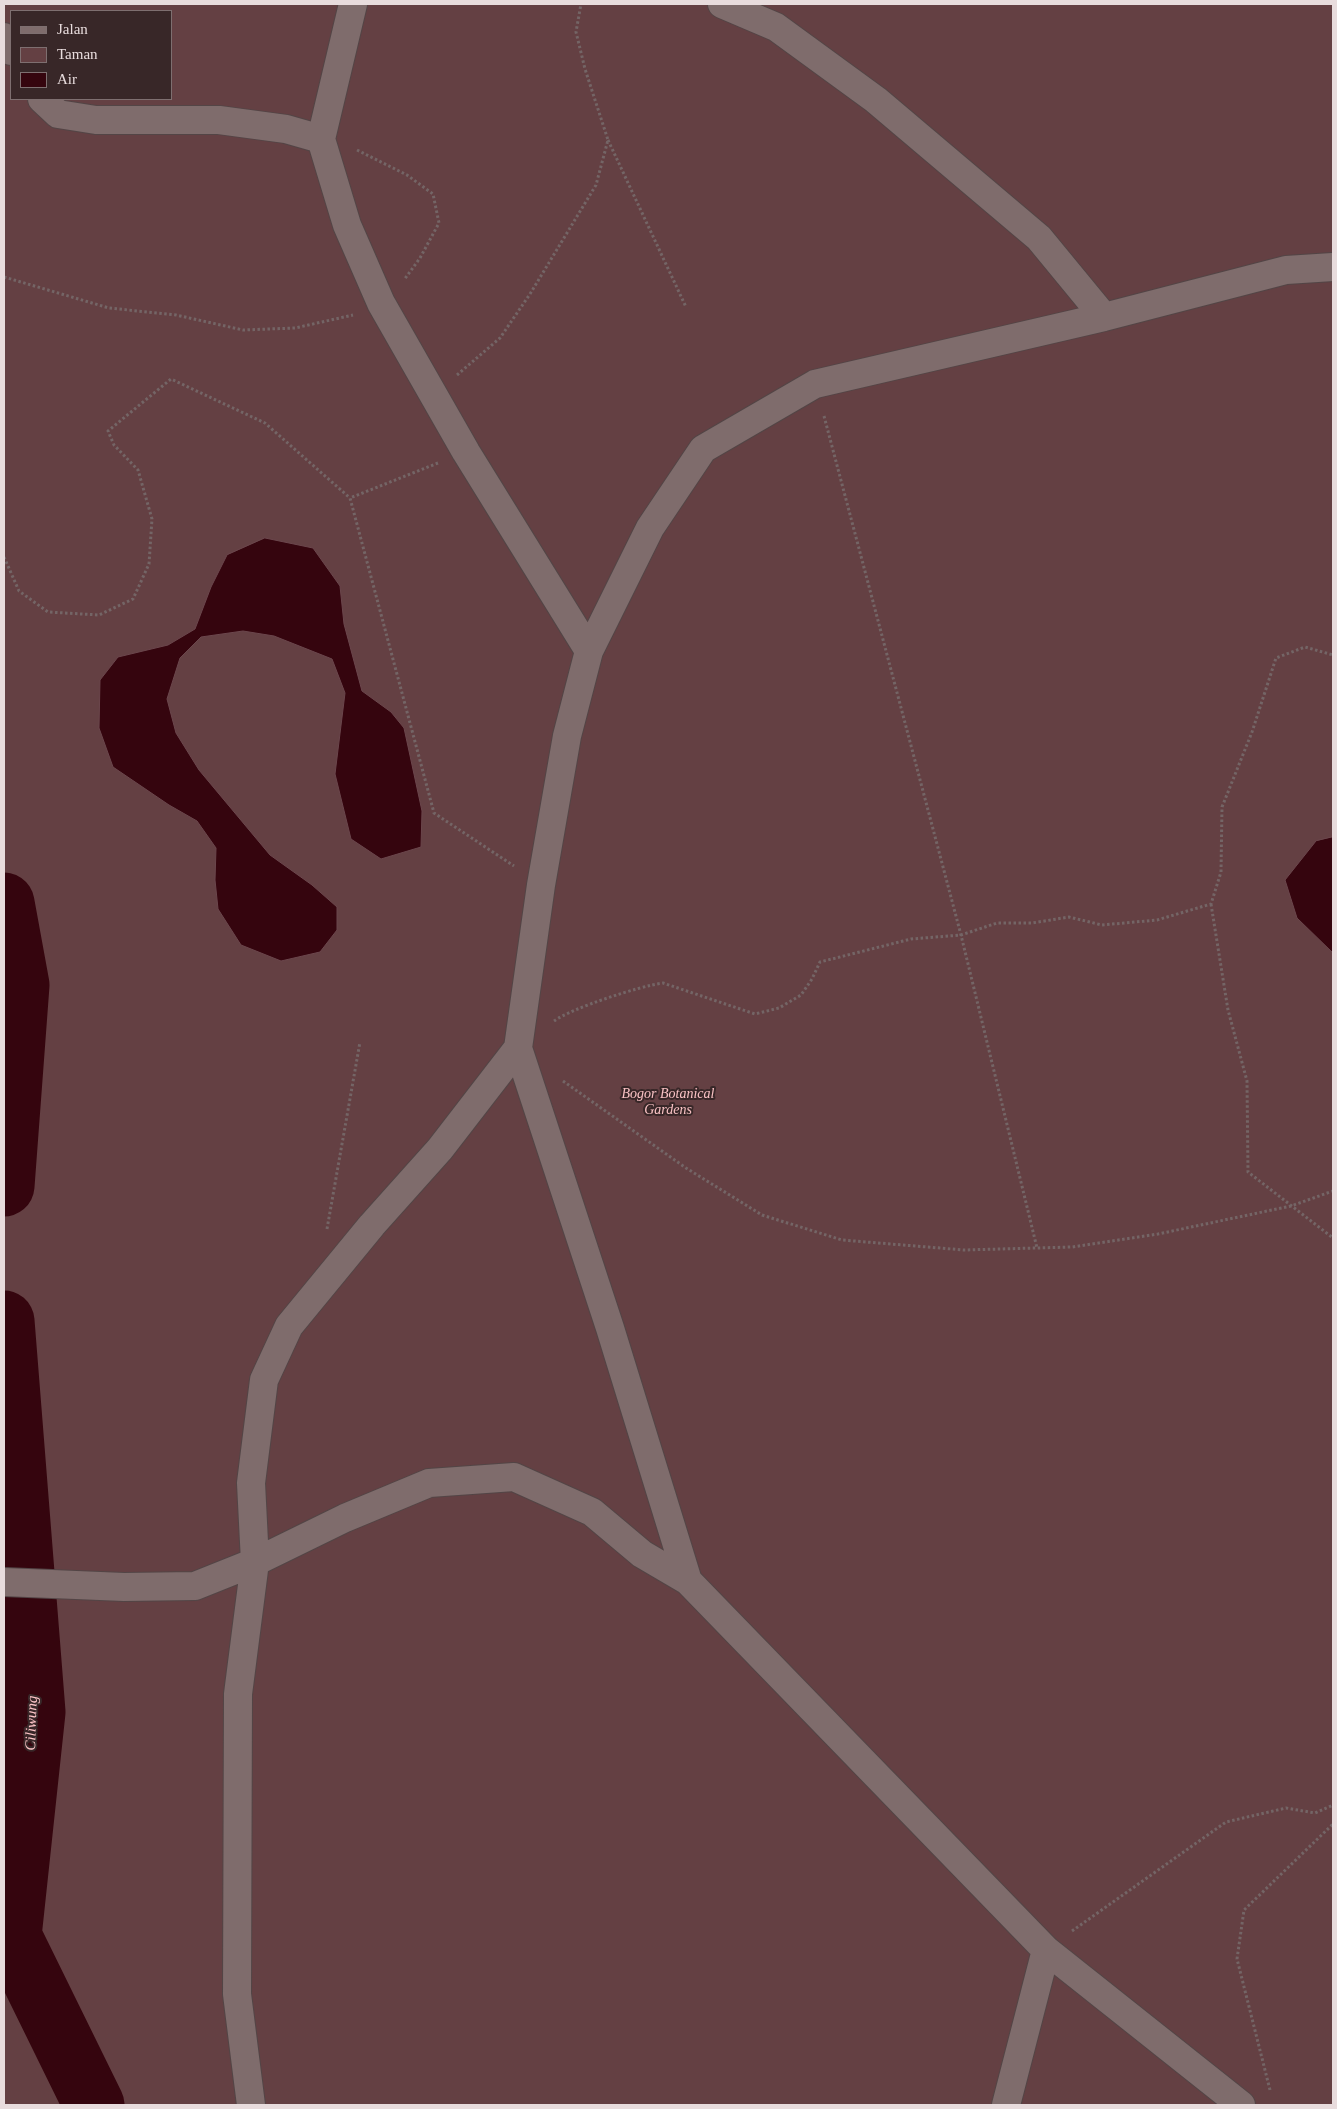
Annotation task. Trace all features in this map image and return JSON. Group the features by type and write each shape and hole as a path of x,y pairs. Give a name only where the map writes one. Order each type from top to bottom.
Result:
{"lane":[{"path":"353,4 321,139 347,225 381,303 433,395 589,651"},
{"path":"722,4 776,27 876,100 1039,238 1104,317"},
{"path":"4,38 10,49"},
{"path":"43,100 58,114 96,120 219,120 286,129 321,139"},
{"path":"688,1581 613,1338 518,1048 541,885 567,736 589,651 650,528 703,449 815,384 1104,317 1286,270 1333,267"},
{"path":"251,2105 237,1994 238,1694 255,1562 251,1483 264,1380 289,1326 372,1224 440,1149 518,1048"},
{"path":"4,1582 124,1587 195,1586 255,1562 345,1518 429,1483 514,1477 592,1512 642,1554 688,1581 1046,1950 1241,2105"},
{"path":"1006,2105 1046,1950"}],"path":[{"path":"581,4 576,32 585,69 608,140 686,307"},
{"path":"4,277 109,308 176,315 243,330 295,328 356,314 381,303 408,276 420,258 438,223 433,194 407,175 355,150 321,139"},
{"path":"433,395 500,338 534,287 596,185 608,140"},
{"path":"4,557 19,590 48,612 99,616 133,599 149,564 152,519 138,470 114,445 108,431 171,379 265,423 350,498 434,813 541,885"},
{"path":"815,384 961,935 1037,1248"},
{"path":"350,498 466,452"},
{"path":"1333,655 1305,647 1276,658 1252,732 1222,807 1221,872 1211,904 1228,1010 1247,1081 1248,1172 1333,1238"},
{"path":"518,1048 559,1018 648,985 663,983 754,1014 779,1008 801,994 812,979 820,962 911,940 961,935 997,923 1032,923 1069,917 1102,925 1158,920 1211,904"},
{"path":"326,1235 360,1042"},
{"path":"558,1077 686,1168 762,1215 842,1240 964,1250 1072,1247 1158,1234 1291,1206 1333,1191"},
{"path":"1046,1950 1226,1822 1286,1808 1315,1813 1333,1805"},
{"path":"1271,2095 1264,2059 1238,1959 1244,1910 1333,1824"}],"green space":[{"name":"Bogor Botanical Gardens","path":"4,4 1333,4 1333,2105 4,2105"}],"water":[{"path":"265,538 313,548 340,586 344,624 362,691 391,712 404,728 422,811 421,847 381,859 351,839 335,774 345,693 332,659 274,636 243,631 201,637 180,658 167,699 176,733 199,770 270,855 312,885 337,907 337,930 320,952 281,961 241,945 218,909 215,880 216,848 197,821 169,805 113,767 99,728 100,680 118,657 168,645 195,629 211,587 227,555"},
{"path":"1333,837 1333,953 1297,918 1285,880 1316,841"}],"waterway":[{"name":"Ciliwung","path":"4,903 19,985 4,1186"},
{"name":"Ciliwung","path":"4,1321 35,1712 11,1936 94,2105"}]}
